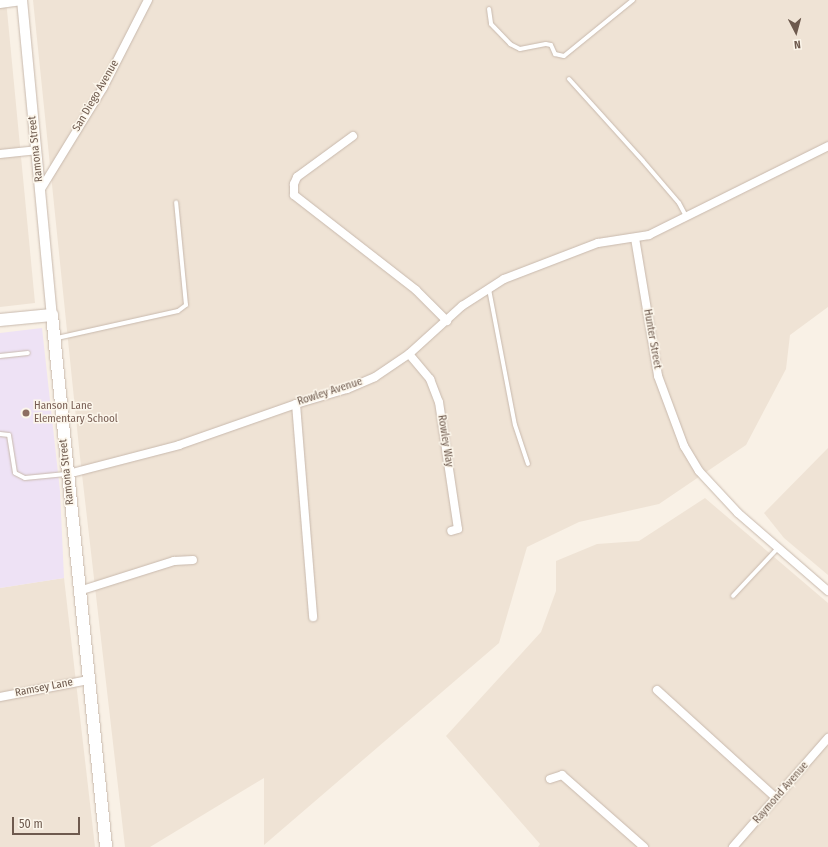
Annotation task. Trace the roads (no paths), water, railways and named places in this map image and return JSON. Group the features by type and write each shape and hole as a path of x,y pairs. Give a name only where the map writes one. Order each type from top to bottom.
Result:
{"main road":[{"path":"0,320 52,315"},
{"name":"Ramona Street","path":"52,315 106,847"}],"street":[{"name":"Ramona Street","path":"0,4 22,0 52,315"},
{"name":"San Diego Avenue","path":"41,189 103,88 148,0"},
{"path":"353,136 297,177 294,184 294,195 416,290 446,321"},
{"path":"634,238 649,235 828,146"},
{"path":"0,154 36,150"},
{"name":"Rowley Avenue","path":"68,474 179,445 296,404 347,389 368,380 410,354 462,306 489,288 527,268 598,243 634,238"},
{"name":"Hunter Street","path":"634,238 658,376 684,446 699,471 738,513 828,591"},
{"name":"Rowley Way","path":"410,354 430,379 439,402 458,529 451,530"},
{"path":"296,404 313,617"},
{"path":"79,591 174,561 193,560"},
{"name":"Ramsey Lane","path":"0,697 88,680"},
{"path":"657,690 776,798"},
{"name":"Raymond Avenue","path":"733,847 828,738"},
{"path":"550,779 562,775 644,847"}],"lane":[{"path":"489,9 491,24 510,44 520,49 546,44 551,45 555,54 564,56 633,0"},
{"path":"569,79 679,203 686,216"},
{"path":"54,338 178,311 186,305 176,202"},
{"path":"489,288 514,424 528,464"},
{"path":"0,356 28,353"},
{"path":"0,434 9,435 15,473 25,478 68,474"},
{"path":"733,596 778,547"}],"place":[{"name":"Hanson Lane Elementary School","path":"26,413"}]}
